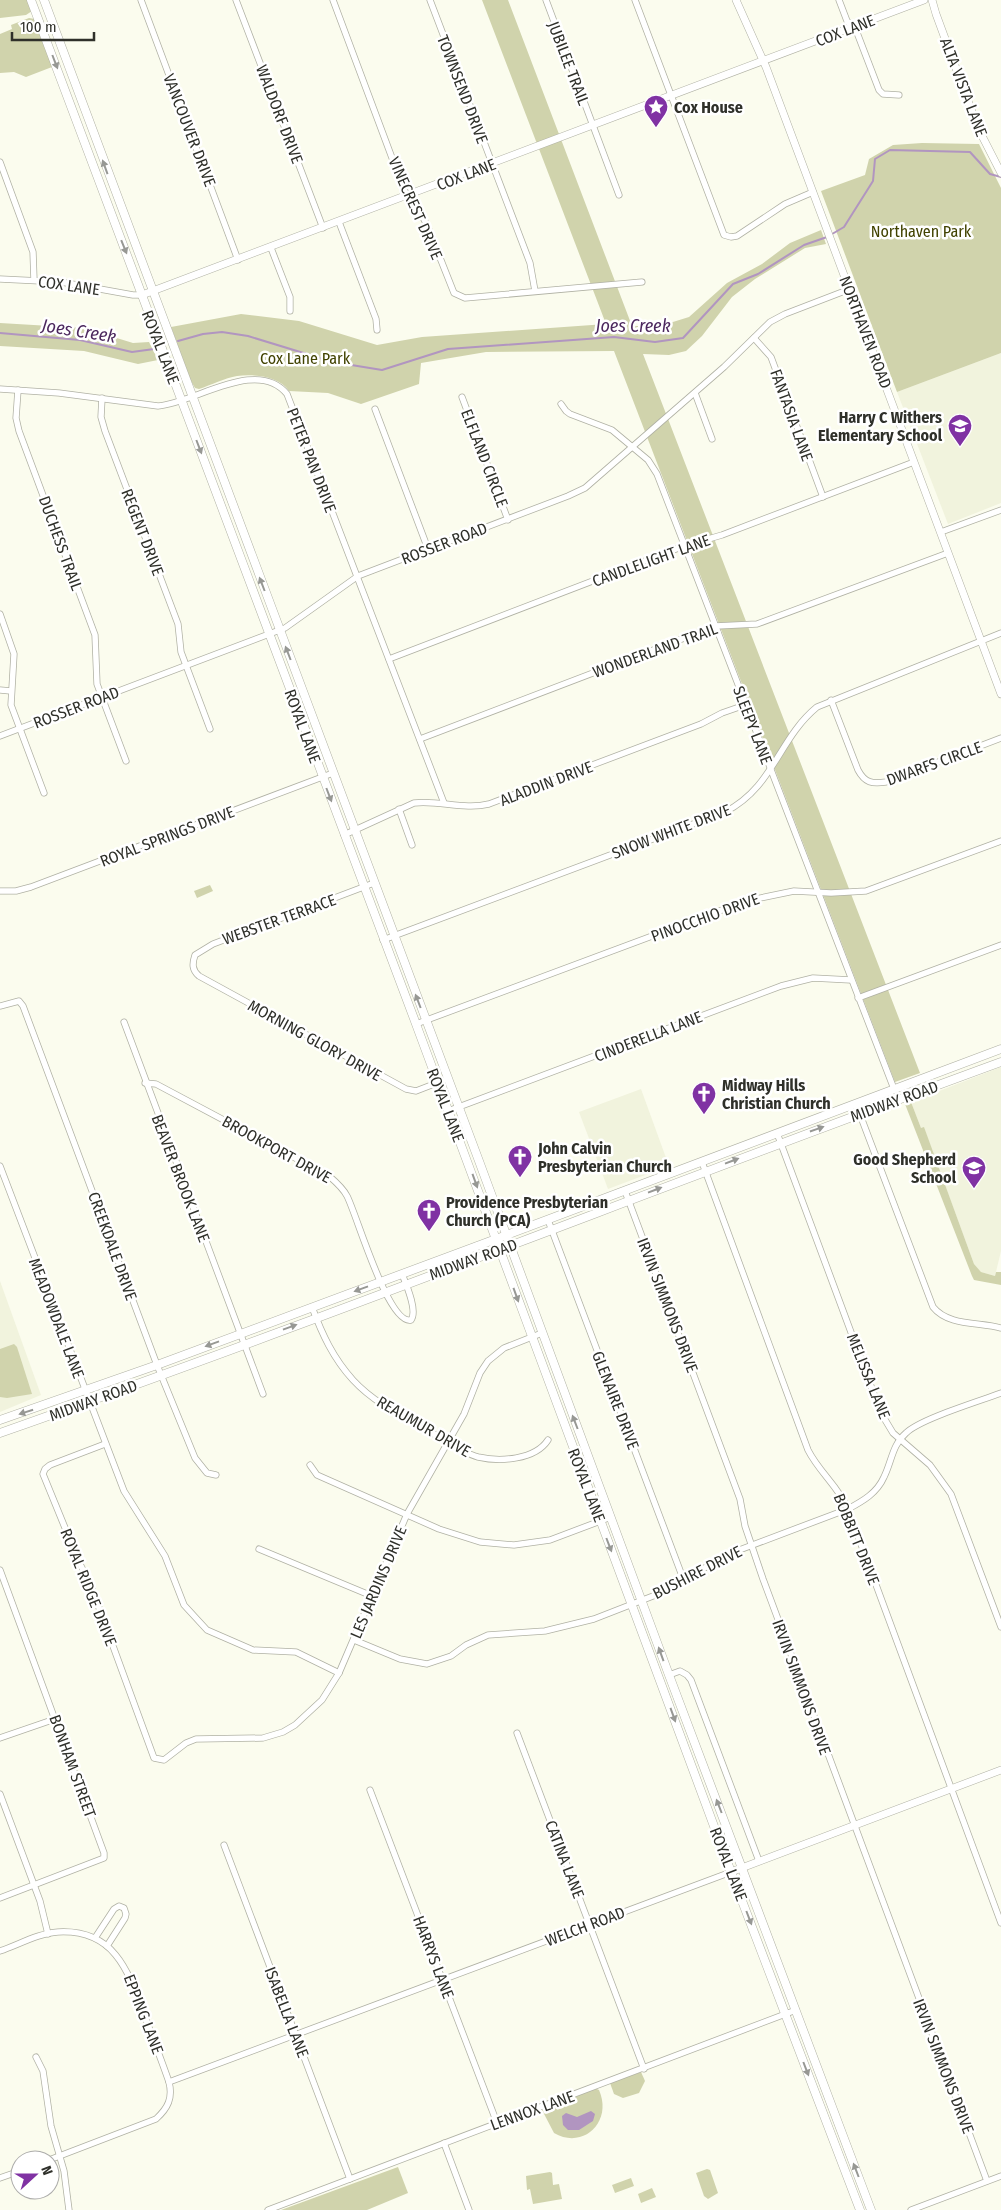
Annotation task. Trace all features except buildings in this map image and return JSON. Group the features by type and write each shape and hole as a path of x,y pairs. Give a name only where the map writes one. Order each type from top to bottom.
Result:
{"main road":[{"name":"ROYAL LANE","path":"31,0 469,1165 531,1337 731,1872 860,2210"},
{"name":"ROYAL LANE","path":"44,0 457,1107 479,1161 669,1675 872,2210"},
{"path":"64,86 74,82"},
{"path":"112,216 122,212"},
{"name":"MIDWAY ROAD","path":"0,1420 157,1365 496,1240 1001,1049"},
{"name":"MIDWAY ROAD","path":"0,1433 89,1402 552,1230 781,1142 1001,1062"},
{"path":"469,1165 479,1161"},
{"path":"660,1679 669,1675"},
{"path":"821,2108 831,2104"}],"street":[{"name":"VANCOUVER DRIVE","path":"141,0 238,260"},
{"name":"WALDORF DRIVE","path":"236,0 323,228"},
{"name":"VINECREST DRIVE","path":"333,0 408,196 427,225 454,293 465,298 642,282"},
{"name":"TOWNSEND DRIVE","path":"430,0 530,263 535,291"},
{"name":"JUBILEE TRAIL","path":"546,0 619,195"},
{"path":"635,0 724,234 731,237 737,236 785,204 813,192"},
{"name":"NORTHAVEN ROAD","path":"736,0 763,60 1001,694"},
{"path":"839,0 847,21 856,30 879,90 883,94 899,95"},
{"name":"COX LANE","path":"0,279 62,282 133,296 154,292 924,0"},
{"name":"ALTA VISTA LANE","path":"932,0 978,128 999,166"},
{"path":"0,162 33,252 34,280"},
{"path":"339,222 376,319 377,330"},
{"path":"271,248 290,297 290,311"},
{"name":"ROSSER ROAD","path":"0,736 279,630 290,625 358,576 508,520 584,488 695,393 777,317 850,289"},
{"name":"FANTASIA LANE","path":"754,338 771,357 822,497"},
{"name":"PETER PAN DRIVE","path":"0,389 102,398 158,406 181,401 240,380 271,382 284,390 358,576 444,804"},
{"name":"DUCHESS TRAIL","path":"18,390 16,418 19,431 95,635 97,644 96,676 126,760"},
{"path":"695,393 712,439"},
{"name":"ELFLAND CIRCLE","path":"462,397 508,520"},
{"name":"REGENT DRIVE","path":"102,398 101,417 105,431 178,624 179,643 186,666 210,729"},
{"name":"SLEEPY LANE","path":"561,404 570,414 612,430 652,464 894,1089"},
{"path":"376,409 428,549"},
{"name":"CANDLELIGHT LANE","path":"389,658 684,546 722,535 914,462"},
{"path":"941,532 1001,510"},
{"name":"WONDERLAND TRAIL","path":"420,739 716,626 757,624 948,553"},
{"path":"0,614 14,654 11,690 12,705 19,729 44,793"},
{"name":"SNOW WHITE DRIVE","path":"384,940 725,812 750,796 771,770 804,718 817,706 1001,634"},
{"path":"0,690 11,690"},
{"name":"DWARFS CIRCLE","path":"831,700 858,770 863,778 872,784 886,782 1001,738"},
{"name":"ALADDIN DRIVE","path":"344,835 414,803 471,806 489,804 745,705"},
{"name":"ROYAL SPRINGS DRIVE","path":"0,891 16,891 31,887 333,773"},
{"path":"399,809 412,845"},
{"name":"PINOCCHIO DRIVE","path":"416,1024 746,901 780,892 818,891 831,893 866,891 1001,842"},
{"name":"WEBSTER TERRACE","path":"192,964 195,955 213,944 374,883"},
{"path":"858,998 1001,945"},
{"name":"MORNING GLORY DRIVE","path":"192,964 200,976 406,1089 416,1091 447,1079"},
{"name":"CINDERELLA LANE","path":"448,1111 781,986 813,978 851,980"},
{"name":"CREEKDALE DRIVE","path":"0,1006 19,1001 24,1006 161,1375 195,1458 207,1473 216,1475"},
{"name":"BEAVER BROOK LANE","path":"124,1022 145,1083 263,1394"},
{"name":"BROOKPORT DRIVE","path":"145,1083 156,1084 329,1176 340,1185 347,1195 385,1292 403,1320 411,1320 414,1314 406,1284"},
{"path":"856,1104 933,1307 948,1318 1001,1328"},
{"name":"MELISSA LANE","path":"777,1133 881,1413 893,1433 930,1465 951,1494 1001,1627"},
{"name":"BOBBITT DRIVE","path":"702,1162 808,1450 819,1470 842,1497 848,1509 1001,1923"},
{"name":"MEADOWDALE LANE","path":"0,1166 124,1491 165,1556 179,1596 192,1616 206,1630 253,1650 296,1652 339,1673"},
{"name":"IRVIN SIMMONS DRIVE","path":"625,1191 740,1499 745,1526 763,1580 987,2181"},
{"name":"GLENAIRE DRIVE","path":"548,1220 684,1581"},
{"path":"402,1274 406,1284"},
{"name":"REAUMUR DRIVE","path":"312,1307 330,1349 355,1382 380,1403 448,1442 479,1457 504,1459 537,1451 544,1447 548,1440"},
{"name":"LES JARDINS DRIVE","path":"164,1760 186,1743 196,1739 263,1738 283,1732 322,1700 339,1673 407,1514 464,1414 480,1373 488,1361 504,1348 542,1333"},
{"name":"BUSHIRE DRIVE","path":"354,1640 400,1659 426,1664 451,1656 466,1645 488,1635 546,1631 594,1619 671,1589 719,1559 752,1544 848,1509 863,1501 880,1484 893,1451 906,1432 915,1426 1001,1393"},
{"name":"ROYAL RIDGE DRIVE","path":"105,1444 50,1465 43,1474 79,1562 91,1586 154,1758 164,1760"},
{"path":"310,1466 317,1475 457,1536 480,1542 514,1545 550,1540 611,1517"},
{"path":"259,1549 372,1596"},
{"name":"BONHAM STREET","path":"0,1570 104,1853 104,1858 0,1898"},
{"path":"669,1675 680,1671 687,1674 691,1680 759,1862"},
{"path":"0,1738 55,1719"},
{"name":"CATINA LANE","path":"518,1733 644,2069"},
{"name":"WELCH ROAD","path":"169,2082 1001,1770"},
{"name":"HARRYS LANE","path":"370,1790 497,2123"},
{"path":"0,1794 34,1885 48,1934"},
{"name":"ISABELLA LANE","path":"224,1846 350,2179"},
{"path":"95,1938 114,1909 119,1906 124,1908 126,1911 125,1918 107,1946"},
{"name":"EPPING LANE","path":"0,1951 48,1934 78,1933 95,1938 107,1946 127,1969 169,2082"},
{"name":"LENNOX LANE","path":"268,2210 796,2010"},
{"path":"36,2056 43,2071 51,2126 58,2150"},
{"path":"69,2210 60,2156 156,2119 171,2099 169,2082"},
{"path":"444,2143 469,2210"},
{"path":"911,2210 1001,2176"}],"shaded area":[{"name":"Harry C Withers Elementary School","path":"1001,353 1001,503 948,524 897,392"},
{"name":"Good Shepherd School","path":"1001,1067 1001,1251 995,1276 981,1272 974,1264 924,1128 921,1128 911,1102"},
{"path":"641,1089 669,1166 608,1189 579,1112"},
{"path":"0,1281 41,1395 0,1412"},
{"path":"591,2111 595,2114 593,2121 579,2130 568,2130 563,2125 562,2116 566,2113 577,2117"}],"green space":[{"path":"0,0 28,0 32,11 26,15 0,18"},
{"name":"Cox Lane Park","path":"482,0 508,0 632,326 660,326 689,317 727,283 762,264 790,243 821,230 826,244 805,248 755,279 732,297 702,336 686,351 669,355 643,354 920,1073 895,1082 614,351 486,352 421,363 419,384 361,404 328,393 289,391 279,382 266,377 244,375 232,377 199,389 195,388 191,381 171,327 241,314 299,321 377,345 422,337 606,324"},
{"path":"29,18 35,19 52,67 26,77 14,72 0,73 0,34 12,29 11,25"},
{"name":"Northaven Park","path":"922,143 979,144 1001,188 1001,353 897,392 821,191 865,175 869,159 893,145"},
{"path":"0,323 84,328 133,343 149,342 158,360 138,364 84,351 0,346"},
{"path":"210,885 213,891 197,898 194,891"},
{"path":"911,1102 921,1128 924,1127 974,1264 981,1272 995,1276 996,1272 1001,1272 1001,1285 974,1280 972,1276 905,1104"},
{"path":"14,1344 17,1347 32,1394 7,1398 0,1397 0,1349"},
{"path":"641,2072 645,2081 639,2093 623,2098 614,2094 610,2083"},
{"path":"595,2088 599,2090 602,2113 599,2122 593,2130 575,2138 554,2133 542,2110"},
{"path":"398,2167 408,2193 367,2210 281,2210"},
{"path":"707,2169 710,2170 718,2193 708,2199 704,2196 696,2173"},
{"path":"552,2173 553,2185 559,2184 562,2199 533,2204 530,2189 527,2190 526,2176"},
{"path":"631,2178 634,2186 615,2193 612,2185"},
{"path":"652,2188 656,2197 641,2203 638,2194"}],"waterway":[{"name":"Joes Creek","path":"178,341 203,334 222,332 248,336 333,362 382,370 448,349 614,337 655,342 683,338 733,284 758,274 804,245 827,237 844,227 873,181 875,159 890,150 970,152 990,174 1001,177"},
{"name":"Joes Creek","path":"0,333 80,340 132,352 154,349"}],"place":[{"name":"Cox House","path":"656,128"},
{"name":"Harry C Withers Elementary School","path":"960,447"},
{"name":"Midway Hills Christian Church","path":"704,1115"},
{"name":"John Calvin Presbyterian Church","path":"520,1178"},
{"name":"Good Shepherd School","path":"974,1189"},
{"name":"Providence Presbyterian Church (PCA)","path":"429,1232"}]}
